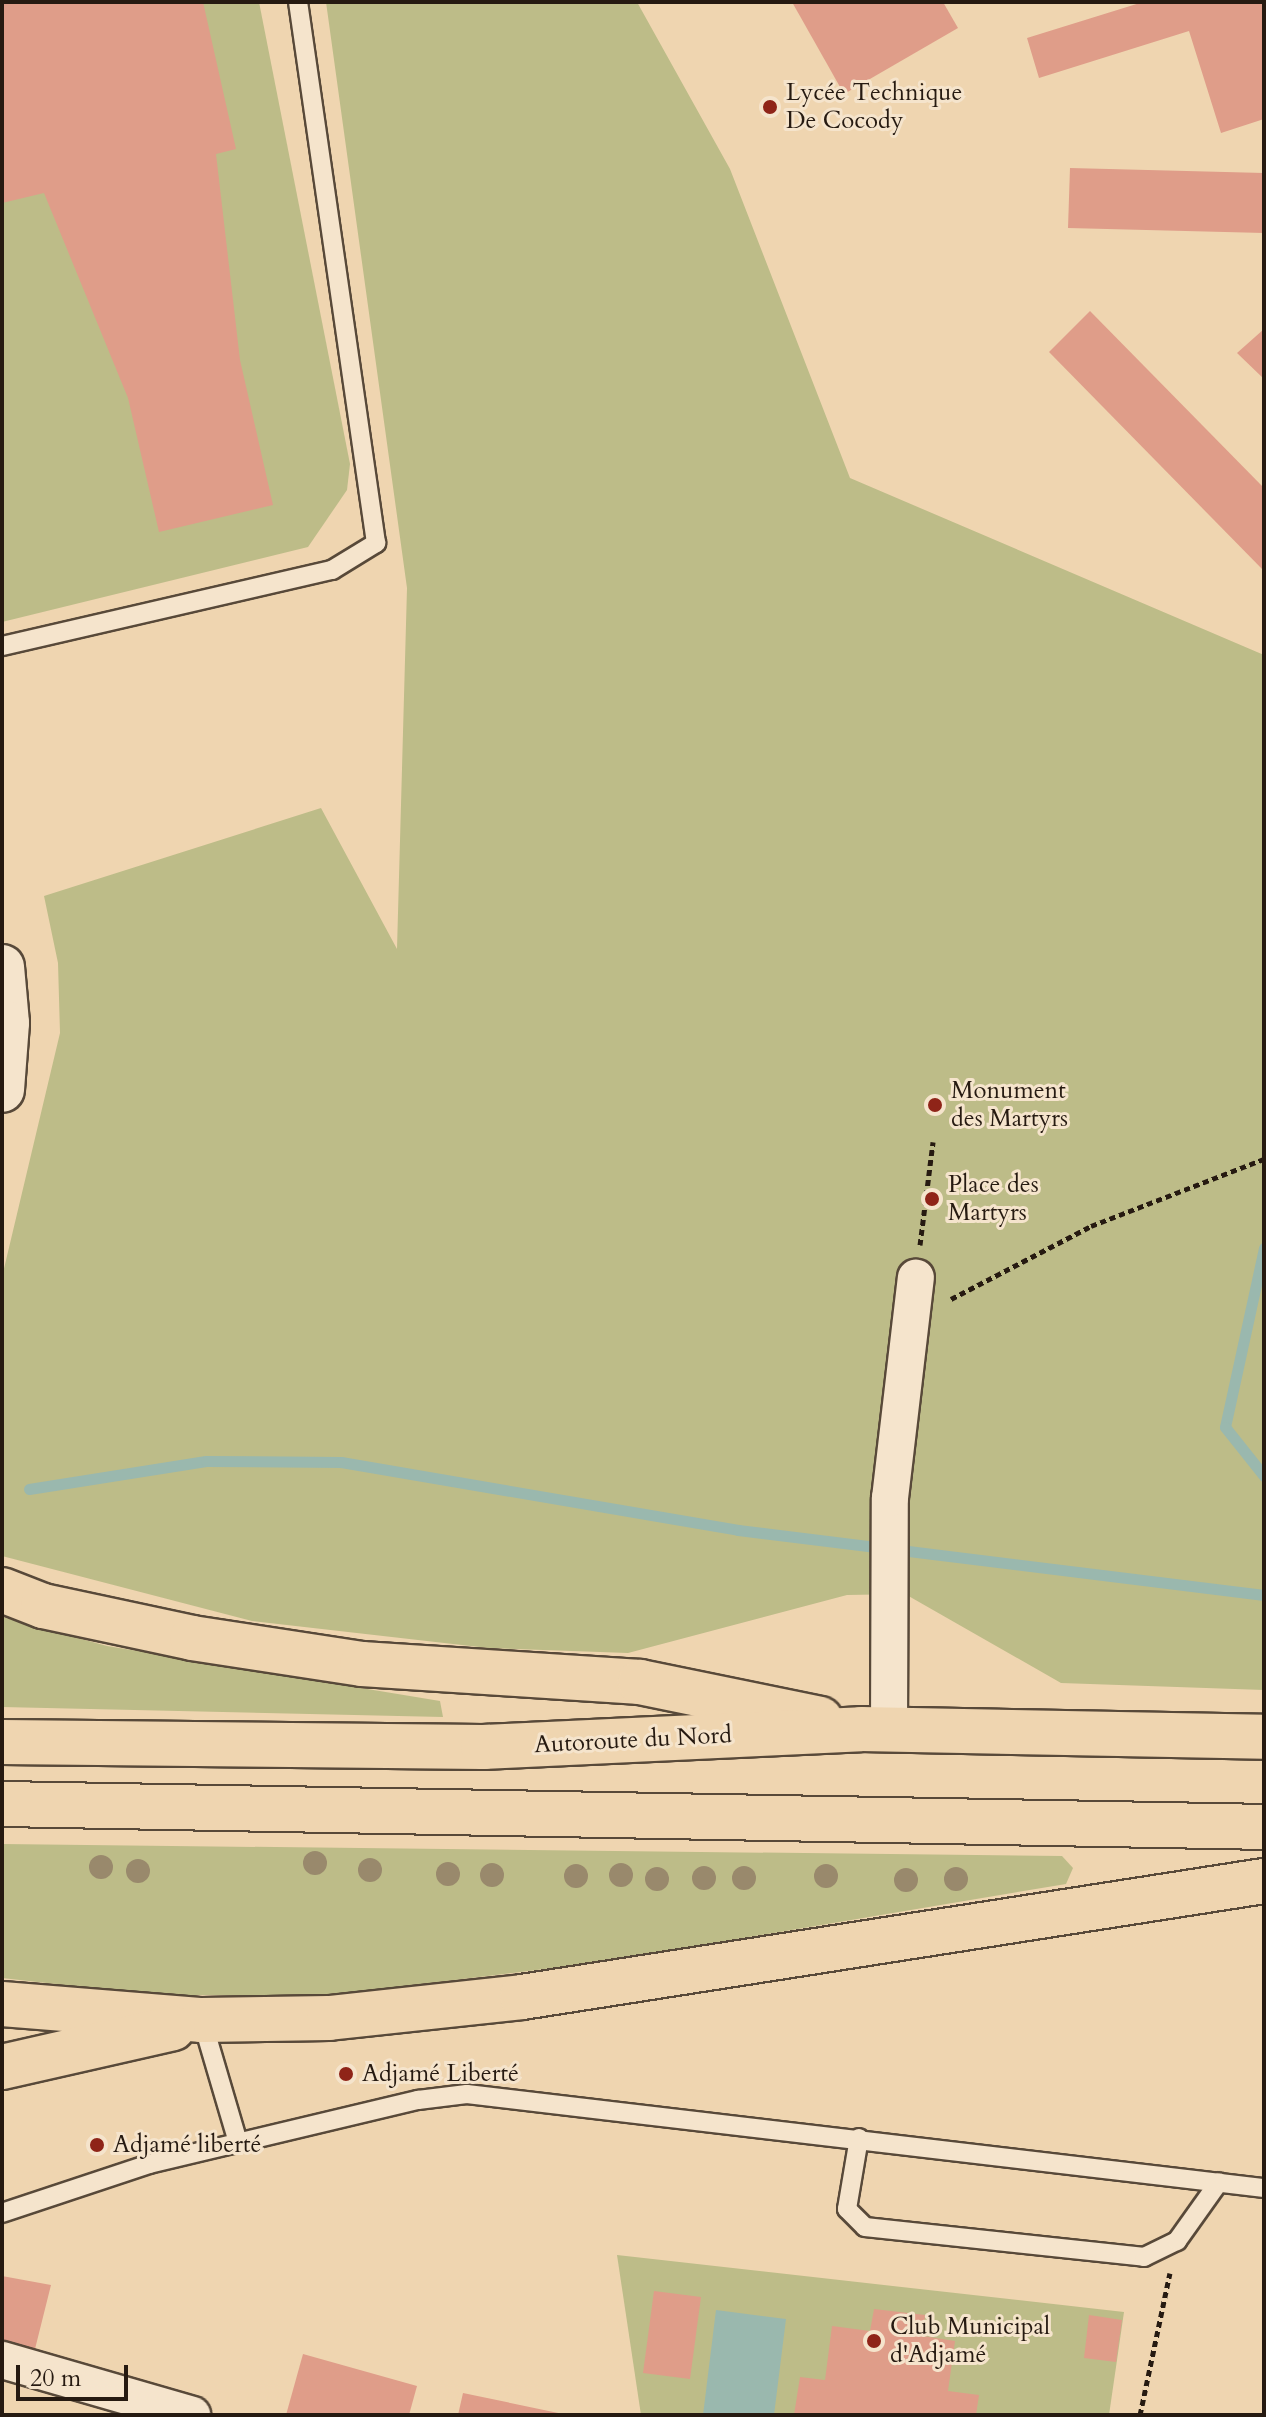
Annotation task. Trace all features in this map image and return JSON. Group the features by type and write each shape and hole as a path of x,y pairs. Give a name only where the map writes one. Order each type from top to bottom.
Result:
{"highway":[{"path":"2,1590 43,1606 192,1638 362,1664 640,1682 729,1695 875,1730"},
{"name":"Autoroute du Nord","path":"2,1742 483,1747 875,1730 1264,1737"},
{"path":"2,1804 1264,1827"},
{"path":"2,2004 202,2020 304,2021 522,1997 1264,1881"},
{"path":"2,2067 202,2020"}],"street":[{"path":"2,967 7,1023 2,1090"},
{"path":"875,1730 890,1498 916,1278"},
{"path":"2,2360 192,2415"}],"lane":[{"path":"2,646 332,570 376,543 298,2"},
{"path":"202,2020 238,2142"},
{"path":"2,2213 238,2142 467,2094 1264,2188"},
{"path":"859,2138 847,2209 865,2227 1144,2257 1177,2241 1219,2182"}],"path":[{"path":"916,1278 933,1142"},
{"path":"911,1320 1091,1226 1264,1159"},
{"path":"1140,2415 1177,2241"}],"shaded area":[{"path":"2,2 259,2 350,464 347,490 308,547 2,622"},
{"path":"326,2 637,2 730,169 850,478 1264,655 1264,1690 1061,1683 905,1594 847,1595 628,1653 488,1648 252,1621 2,1556 2,1277 60,1033 58,963 44,896 321,808 397,949 407,588"},
{"path":"2,1617 107,1646 440,1701 443,1717 2,1707"},
{"path":"2,1844 1062,1856 1073,1868 1066,1884 594,1963 331,1995 153,1995 2,1978"},
{"name":"Club Municipal d'Adjamé","path":"617,2255 1124,2312 1109,2415 641,2415"}],"water":[{"path":"716,2310 786,2319 774,2415 703,2415"}],"building":[{"path":"2,2 203,2 236,149 216,154 240,360 273,505 159,532 128,398 44,193 2,203"},
{"path":"792,2 943,2 958,28 844,94"},
{"path":"1143,2 1264,2 1264,119 1221,133 1189,31 1039,78 1027,38"},
{"path":"1070,168 1264,173 1264,233 1068,228"},
{"path":"1090,311 1264,488 1264,571 1049,352"},
{"path":"1264,329 1264,379 1237,353"},
{"path":"2,2276 51,2285 35,2349 2,2340"},
{"path":"654,2291 701,2297 690,2379 643,2373"},
{"path":"874,2309 925,2315 923,2336 955,2341 948,2391 979,2395 976,2415 794,2415 800,2377 825,2380 832,2326 870,2331"},
{"path":"1089,2315 1122,2320 1116,2362 1084,2358"},
{"path":"303,2354 417,2386 409,2415 286,2415"},
{"path":"463,2393 563,2414 563,2415 458,2415"}],"waterway":[{"path":"1264,1248 1225,1427 1264,1476"},
{"path":"29,1489 206,1461 341,1462 738,1530 1264,1595"}],"place":[{"name":"Lycée Technique De Cocody","path":"770,107"},
{"name":"Monument des Martyrs","path":"935,1105"},
{"name":"Place des Martyrs","path":"932,1199"},
{"name":"Adjamé Liberté","path":"346,2074"},
{"name":"Adjamé liberté","path":"97,2145"},
{"name":"Club Municipal d'Adjamé","path":"874,2341"}]}
